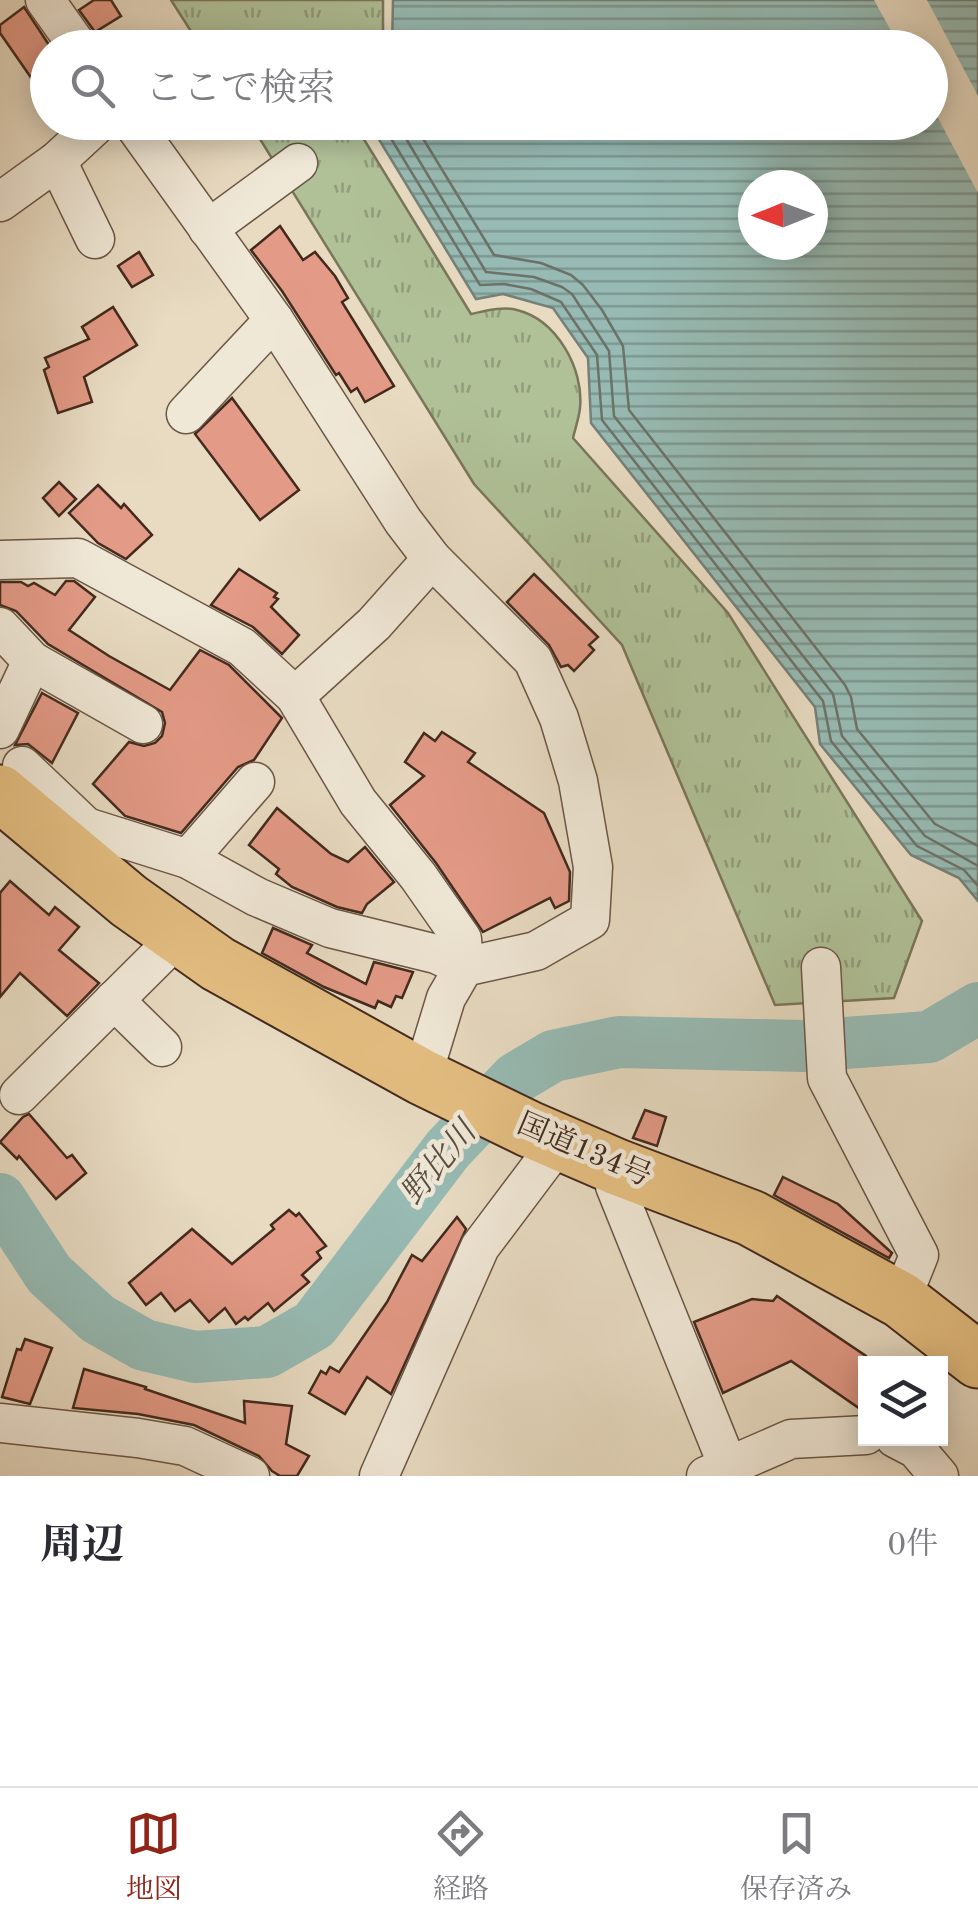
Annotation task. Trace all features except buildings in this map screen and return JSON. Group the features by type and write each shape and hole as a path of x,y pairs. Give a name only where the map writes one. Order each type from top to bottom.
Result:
{"highway":[{"name":"国道134号","path":"11,780 129,901 218,964 433,1082 544,1136 751,1218 901,1300 978,1360"}],"street":[{"path":"45,0 66,30"},
{"path":"0,202 79,140"},
{"path":"86,827 188,859 257,897 330,928 436,954 464,967 536,951 590,920 593,867 578,781 534,660 432,559 402,521 274,320 145,140"},
{"path":"57,160 95,238"},
{"path":"208,228 298,163"},
{"path":"186,414 274,320"},
{"path":"0,560 78,558 242,647 296,696 358,802 418,876 462,939 464,967 446,998 433,1082"},
{"path":"296,696 374,624 432,559"},
{"path":"0,628 32,662 137,729"},
{"path":"0,729 32,662"},
{"path":"11,780 86,827 132,871 129,901"},
{"path":"188,859 255,782"},
{"path":"19,1095 179,936"},
{"path":"821,967 827,1078 920,1255 901,1300"},
{"path":"114,1000 162,1047"},
{"path":"379,1476 480,1248 552,1156 544,1136"},
{"path":"617,1168 615,1186 722,1473 791,1439 858,1435"},
{"path":"0,1423 186,1446 236,1473"},
{"path":"910,1446 939,1476"}],"green space":[{"path":"171,0 383,0 383,30 190,30"},
{"path":"261,140 364,140 471,314 517,310 531,315 556,335 572,362 580,393 573,438 728,613 922,921 894,998 775,1005 622,645 474,484"}],"water":[{"path":"393,0 978,0 978,901 959,878 911,855 820,744 815,707 591,423 588,358 553,308 503,294 476,299 379,140 948,140 948,30 392,30"}],"pier":[{"path":"874,0 927,0 943,30 891,30"},
{"path":"948,40 978,96 978,193 948,137"}],"waterway":[{"name":"野比川","path":"0,1199 49,1274 98,1319 144,1345 195,1357 267,1352 314,1325 448,1149 516,1078 553,1056 619,1042 803,1046 929,1037 978,1008"}]}
